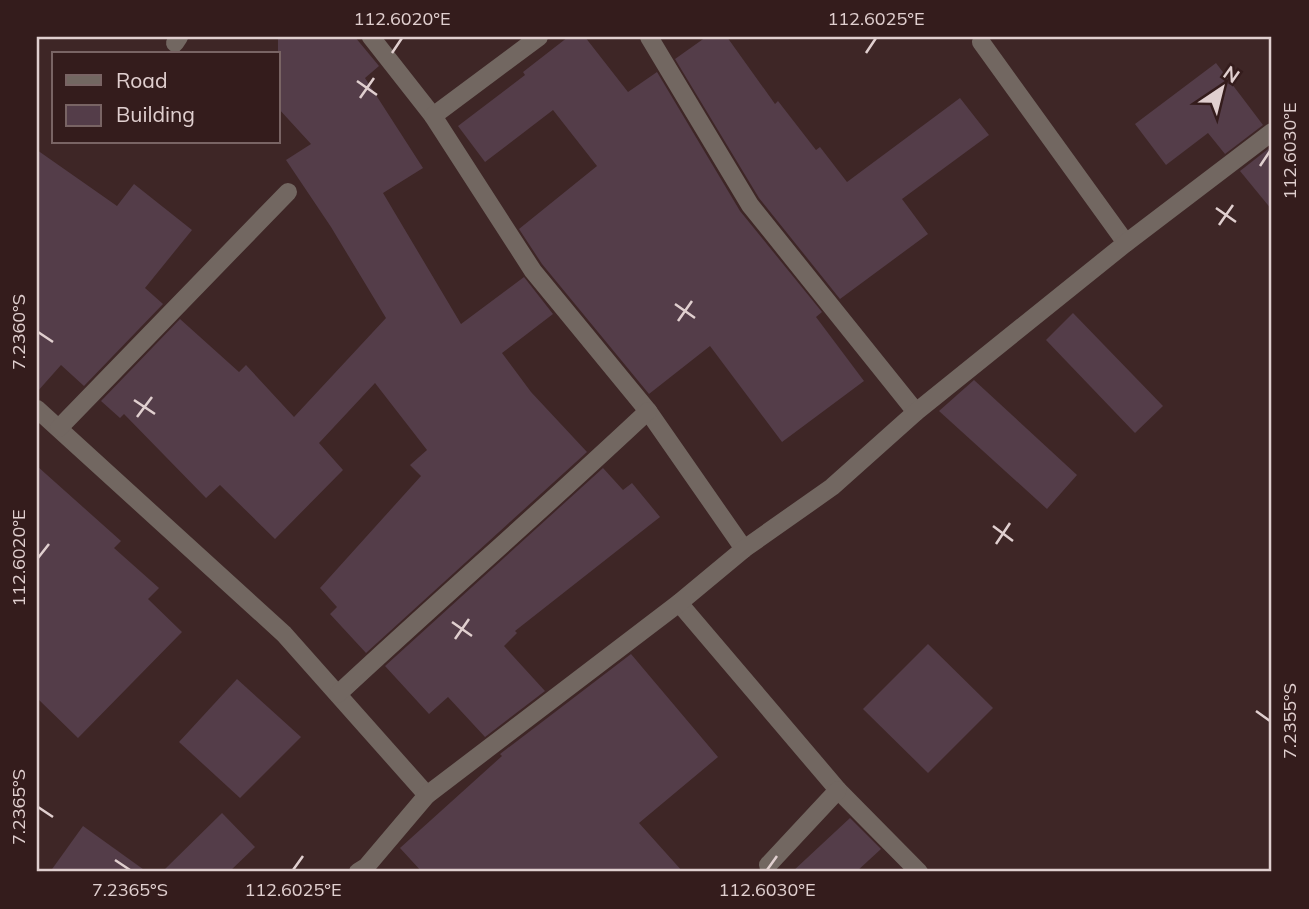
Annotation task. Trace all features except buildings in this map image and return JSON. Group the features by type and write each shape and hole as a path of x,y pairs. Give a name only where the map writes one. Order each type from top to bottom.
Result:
{"street":[{"path":"371,37 433,116 533,271 648,411 744,549"},
{"path":"433,116 539,37"},
{"path":"649,37 750,205 916,412"},
{"path":"981,42 1126,243"},
{"path":"365,871 427,795 678,603 744,549 832,487 916,412 1126,243 1272,132"},
{"path":"59,428 288,192"},
{"path":"37,409 284,634 427,795"},
{"path":"338,694 464,576 555,499 648,411"},
{"path":"678,603 838,790 919,872"},
{"path":"768,865 838,790"}]}
